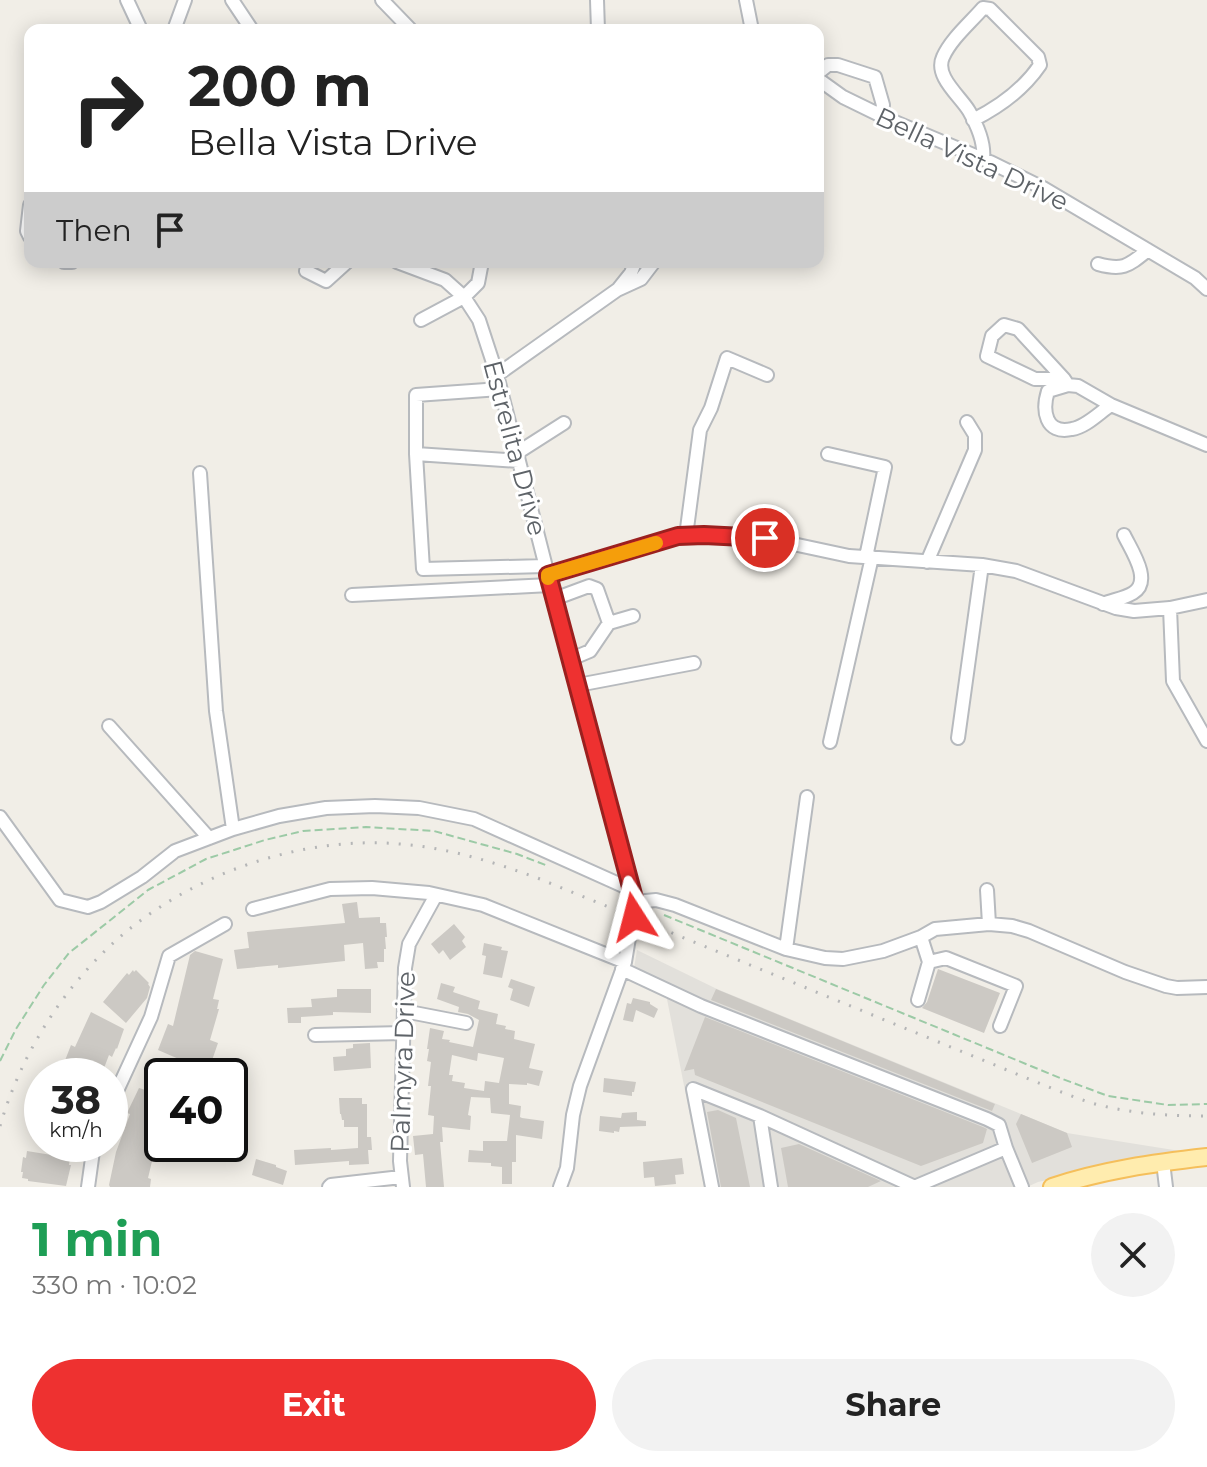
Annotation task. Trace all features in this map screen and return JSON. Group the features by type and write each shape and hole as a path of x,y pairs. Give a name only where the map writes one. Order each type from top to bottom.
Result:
{"main road":[{"path":"1052,1187 1085,1176 1207,1157"}],"street":[{"path":"127,0 138,24"},
{"path":"176,24 185,0"},
{"path":"232,0 248,24"},
{"path":"382,0 405,24"},
{"path":"597,0 598,24"},
{"path":"746,0 750,24"},
{"path":"973,120 996,108 1030,80 1040,65 1038,57 990,9 983,8 953,42 942,58 941,67 947,82 969,111 984,150 983,159"},
{"path":"824,68 838,65 875,77 883,105 881,116"},
{"name":"Bella Vista Drive","path":"824,83 843,97 912,131 983,159 1043,188 1195,278 1207,289"},
{"path":"1098,264 1115,269 1130,265 1148,250"},
{"path":"306,271 326,281 340,268"},
{"name":"Estrelita Drive","path":"413,268 445,280 464,297 479,320 497,375 635,902"},
{"path":"421,320 464,297 478,283 481,268"},
{"path":"617,290 633,268"},
{"path":"497,375 617,290 641,279 649,268"},
{"path":"1066,382 1018,329 1004,325 992,336 987,356 1035,379 1078,386 1111,405 1207,445"},
{"path":"686,536 700,430 711,408 727,358 767,375"},
{"path":"1066,382 1048,391 1045,400 1047,422 1056,429 1072,430 1111,405"},
{"path":"500,389 416,395 423,569 548,575"},
{"path":"927,562 975,450 975,435 967,422"},
{"path":"416,454 518,457 564,423"},
{"path":"828,454 885,467 830,742"},
{"path":"200,473 216,711 233,829"},
{"path":"352,595 548,575 678,536 704,535 765,538 849,556 982,565 1016,571 1103,604 1134,611 1207,600"},
{"path":"1103,604 1131,594 1141,583 1141,573 1124,535"},
{"path":"958,738 982,565"},
{"path":"554,599 589,586 597,589 609,623"},
{"path":"1170,608 1173,681 1207,741"},
{"path":"571,659 590,651 609,623 633,616"},
{"path":"578,685 694,663"},
{"path":"109,726 209,838"},
{"path":"786,949 807,797"},
{"path":"0,817 60,900 88,907 142,877 175,851 233,829 279,816 326,808 375,806 419,808 474,819 630,889"},
{"path":"253,909 330,889 372,888 436,895 483,905 624,966 701,1006 999,1125 1022,1187"},
{"path":"987,890 989,924"},
{"name":"Palmyra Drive","path":"402,1182 405,968 409,944 436,895"},
{"path":"560,1187 567,1168 580,1086 624,966 635,902 656,900 675,905 786,949 843,959 883,951 935,929 989,924 1012,926 1166,986 1207,987"},
{"path":"128,1067 151,1017 169,956 225,924"},
{"path":"918,1000 929,962 921,937"},
{"path":"929,962 946,958 1016,986 1000,1026"},
{"path":"404,1011 466,1023"},
{"path":"315,1035 403,1033"},
{"path":"712,1187 693,1089 915,1187 1006,1148"},
{"path":"760,1116 771,1187"},
{"path":"88,1187 91,1162"},
{"path":"1163,1162 1166,1187"},
{"path":"329,1187 402,1182"}],"shaded area":[{"path":"637,950 717,989 1067,1133 1180,1151 1027,1187 704,1187 665,989 633,974"}],"building":[{"path":"357,902 359,918 380,917 380,923 386,923 384,962 377,962 378,968 365,969 363,943 344,945 345,961 237,969 234,950 249,948 247,932 345,923 342,904"},
{"path":"454,924 465,937 462,941 466,947 450,960 443,950 439,954 431,944"},
{"path":"484,943 508,951 502,978 483,974 486,956 482,955"},
{"path":"195,951 223,959 213,999 219,1000 219,1009 210,1040 218,1043 213,1058 176,1058 158,1050 168,1024 173,1026 190,955"},
{"path":"938,969 1000,993 984,1033 922,1008"},
{"path":"133,970 150,987 147,998 126,1023 103,1002"},
{"path":"511,979 535,987 529,1007 510,1000 513,989 508,987"},
{"path":"441,983 455,987 453,992 480,1001 478,1009 498,1014 496,1024 515,1031 514,1039 535,1044 529,1068 543,1071 539,1086 509,1084 509,1104 521,1106 522,1118 544,1121 542,1139 516,1135 512,1184 502,1184 502,1167 468,1162 469,1150 483,1151 483,1141 507,1141 510,1115 491,1113 490,1098 471,1097 468,1115 471,1116 470,1130 442,1127 443,1142 440,1142 444,1187 426,1187 423,1154 415,1155 413,1136 433,1134 434,1116 428,1115 431,1062 427,1061 427,1049 430,1028 444,1031 442,1039 473,1047 479,1020 458,1012 459,1007 437,999","holes":["478,1053 504,1058 499,1083 485,1081 484,1091 464,1088 465,1083 452,1081 453,1075 449,1075 452,1055 477,1061"]},
{"path":"337,989 371,989 371,1013 333,1012 333,1015 301,1017 301,1023 288,1023 287,1008 312,1007 311,999 337,997"},
{"path":"716,989 995,1104 992,1111 711,1000"},
{"path":"633,998 650,1002 658,1009 654,1018 636,1010 633,1022 623,1020 627,1003 631,1004"},
{"path":"91,1012 124,1029 112,1057 66,1058 71,1045 75,1047"},
{"path":"705,1017 983,1127 987,1129 983,1143 921,1166 695,1075 694,1069 684,1071"},
{"path":"370,1043 371,1068 334,1071 333,1057 346,1056 346,1049 353,1048 353,1044"},
{"path":"604,1078 636,1082 632,1096 603,1092"},
{"path":"139,1088 144,1090 144,1162 152,1162 148,1178 151,1179 150,1187 110,1187 114,1162 128,1162 128,1111"},
{"path":"339,1098 362,1098 362,1104 367,1104 367,1137 371,1137 372,1150 368,1150 369,1164 349,1165 349,1161 295,1165 294,1150 358,1148 358,1127 344,1127"},
{"path":"718,1110 736,1118 750,1187 721,1187 707,1112"},
{"path":"637,1112 637,1120 646,1121 646,1126 620,1127 619,1132 614,1133 599,1131 600,1116 621,1118 622,1113"},
{"path":"1021,1114 1067,1133 1072,1147 1032,1163 1016,1124"},
{"path":"799,1144 881,1181 868,1187 788,1187 781,1148"},
{"path":"23,1157 24,1162 69,1162 66,1186 22,1178"},
{"path":"682,1158 684,1174 675,1175 676,1184 655,1186 654,1177 644,1178 643,1162"},
{"path":"256,1159 287,1171 283,1185 252,1175"}],"railway":[{"path":"0,1126 18,1076 43,1029 91,965 139,921 207,881 244,866 322,846 361,843 436,849 540,879 1087,1102 1139,1112 1207,1116"}],"slow traffic":[{"path":"548,578 548,575 656,543"}],"route":[{"path":"634,917 635,902 548,575 678,536 765,538"}]}
